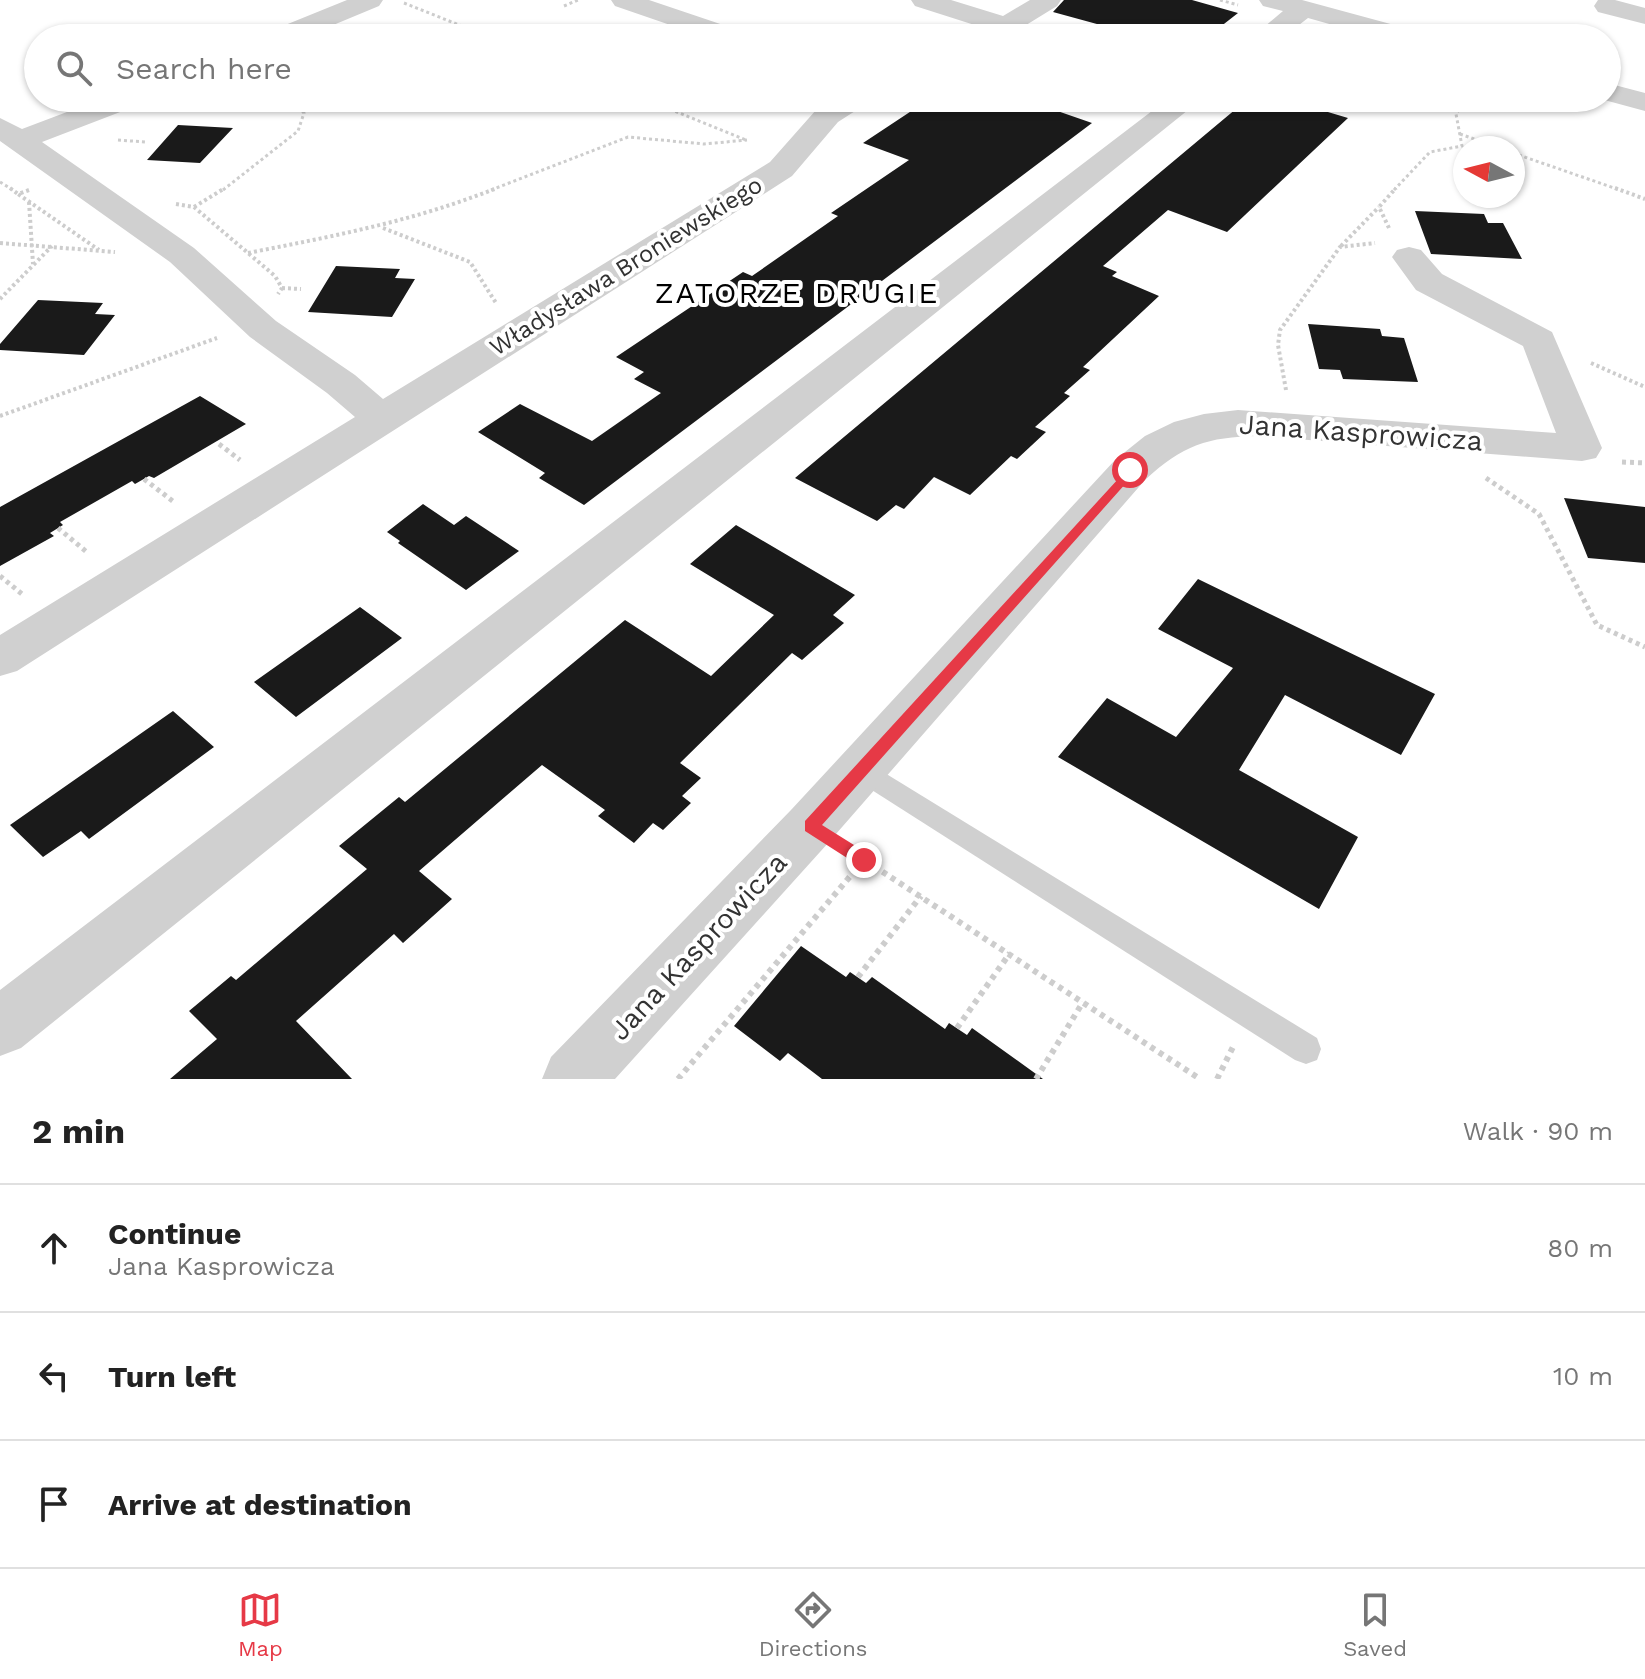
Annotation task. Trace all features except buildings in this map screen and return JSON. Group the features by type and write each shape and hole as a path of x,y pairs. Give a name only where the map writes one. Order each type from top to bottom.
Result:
{"street":[{"path":"312,24 370,0"},
{"path":"624,0 693,24"},
{"path":"924,0 978,24"},
{"path":"1009,24 1048,0"},
{"path":"1272,0 1358,24"},
{"path":"1609,3 1645,16"},
{"path":"1283,24 1303,9"},
{"path":"1621,96 1645,102"},
{"path":"5,131 78,112"},
{"name":"Władysława Broniewskiego","path":"0,658 781,169 833,112"},
{"path":"0,1027 1170,112"},
{"path":"5,131 182,255 263,329 341,384 383,420"},
{"name":"Jana Kasprowicza","path":"573,1079 862,770 1153,449 1181,433 1219,423 1582,448 1539,340 1429,282 1402,249"}],"lane":[{"path":"862,770 1306,1049"}],"path":[{"path":"564,6 578,0"},
{"path":"402,2 457,24"},
{"path":"194,207 217,195 298,131 303,112"},
{"path":"248,253 382,227 449,207 628,137 704,144 747,140 677,112"},
{"path":"1293,426 1278,345 1280,330 1340,247 1430,152 1462,146 1458,112"},
{"path":"1460,134 1466,136"},
{"path":"115,140 145,142"},
{"path":"1525,157 1645,199"},
{"path":"0,182 18,194"},
{"path":"29,202 33,265"},
{"path":"1379,207 1402,249"},
{"path":"382,227 470,262 500,305"},
{"path":"0,243 123,253"},
{"path":"0,299 52,246"},
{"path":"1340,247 1402,249"},
{"path":"282,288 301,289"},
{"path":"0,416 223,336"},
{"path":"1469,438 1477,472 1539,514 1597,625 1645,647"},
{"path":"219,444 242,461"},
{"path":"144,479 174,502"},
{"path":"58,528 89,553"},
{"path":"0,576 22,594"},
{"path":"810,826 1200,1079"},
{"path":"678,1079 864,860"},
{"path":"858,977 921,896"},
{"path":"957,1028 1010,953"},
{"path":"1036,1079 1083,1002"},
{"path":"1217,1079 1225,1064"},
{"path":"1184,1079 1188,1071"}],"district":[{"name":"ZATORZE DRUGIE","path":"797,293"}],"route":[{"path":"864,860 810,826 1130,470"}]}
